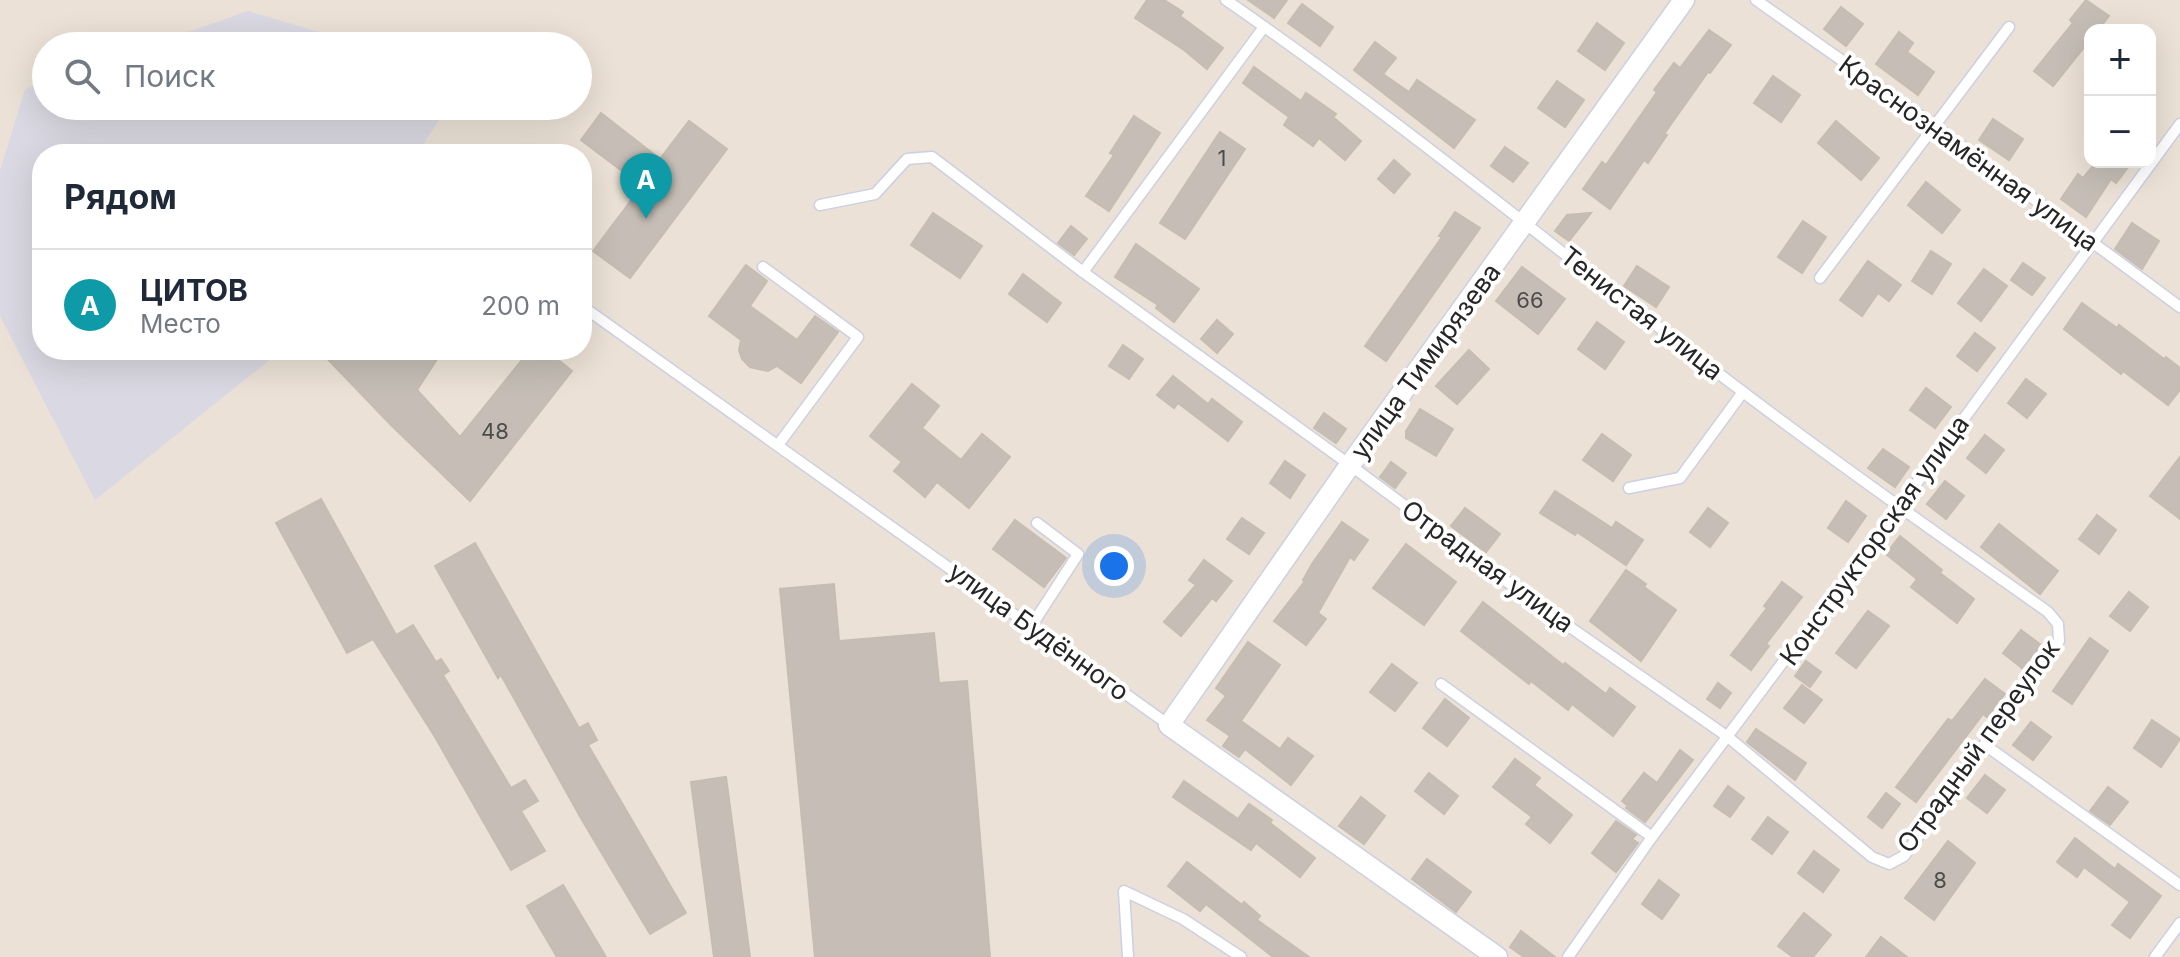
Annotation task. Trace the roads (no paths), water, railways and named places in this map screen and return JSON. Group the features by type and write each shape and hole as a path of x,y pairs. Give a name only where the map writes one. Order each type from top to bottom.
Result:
{"street":[{"name":"улица Тимирязева","path":"1169,725 1350,465 1684,0"},
{"name":"улица Будённого","path":"1169,725 1497,957"}],"lane":[{"name":"Тенистая улица","path":"1226,0 1524,222 1743,392 2048,612 2058,624"},
{"name":"Краснознамённая улица","path":"1756,0 1935,126 2180,307"},
{"path":"1083,272 1264,27"},
{"path":"1820,278 2009,27"},
{"name":"Конструкторская улица","path":"1568,957 1652,837 2180,124"},
{"name":"Отрадная улица","path":"820,205 875,194 907,159 932,157 1083,272 1541,607 1728,737 1872,857 1889,864"},
{"path":"763,267 858,337 778,445"},
{"name":"улица Будённого","path":"592,313 1169,725"},
{"path":"1629,488 1680,478 1743,392"},
{"path":"1032,625 1078,554 1037,523"},
{"name":"Отрадный переулок","path":"1889,864 1904,856 2059,641 2058,624"},
{"path":"1441,684 1652,837"},
{"path":"1985,745 2180,885"},
{"path":"1128,957 1124,891 1183,919 1241,957"},
{"path":"2155,957 2180,923"}],"place":[{"name":"ЦИТОВ","path":"646,219"}]}
